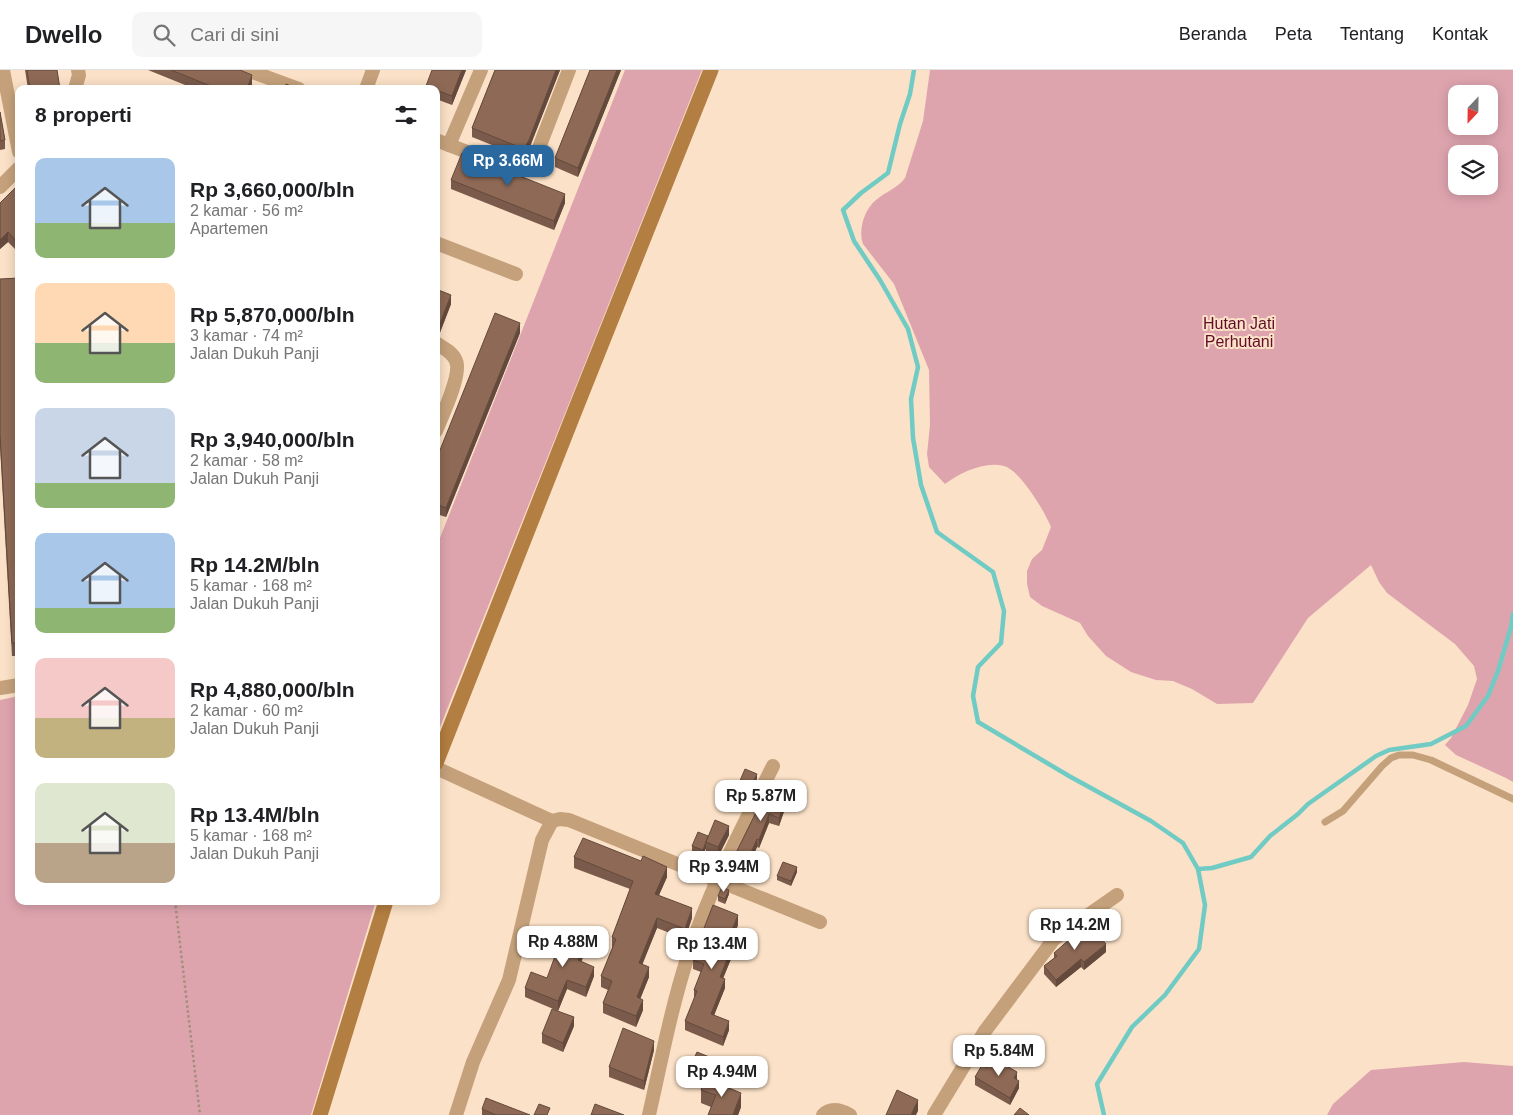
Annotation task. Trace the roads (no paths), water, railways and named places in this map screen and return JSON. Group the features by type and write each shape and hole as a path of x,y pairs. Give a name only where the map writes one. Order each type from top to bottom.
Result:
{"main road":[{"path":"440,753 711,70"},
{"path":"320,1115 385,905"}],"street":[{"path":"3,70 15,132"},
{"path":"247,70 272,74 292,85"},
{"path":"367,85 373,70"},
{"path":"481,70 443,143 511,169 523,170 532,163 537,154 568,70"},
{"path":"76,85 78,72"},
{"path":"78,72 86,85"},
{"path":"0,186 15,172"},
{"path":"440,245 516,274"},
{"path":"440,346 452,354 457,362 456,375 440,420"},
{"path":"0,688 15,686"},
{"path":"650,1115 666,1038 688,956 717,879 773,766"},
{"path":"440,770 552,821 560,819 569,820 820,922"},
{"path":"456,1115 473,1062 509,980 542,840 552,821"},
{"path":"934,1115 984,1032 1054,939 1117,895"},
{"path":"823,1115 834,1110 850,1115"}],"lane":[{"path":"1324,822 1343,811 1382,766 1391,758 1399,755 1414,755 1431,760 1513,799"}],"waterway":[{"path":"914,70 910,94 900,124 888,173 861,193 843,210 854,241 880,280 908,329 918,367 911,399 913,438 921,485 937,532 993,572 1004,611 1001,643 978,667 973,696 978,722 1069,776 1151,821 1183,843 1198,869 1205,905 1199,949 1165,995 1132,1027 1097,1084 1104,1115"},
{"path":"1198,869 1212,868 1251,857 1270,836 1308,804 1376,756 1389,750 1431,744 1466,726 1488,696 1498,671 1513,614"}],"park label":[{"name":"Hutan Jati Perhutani","path":"1239,332"}]}
